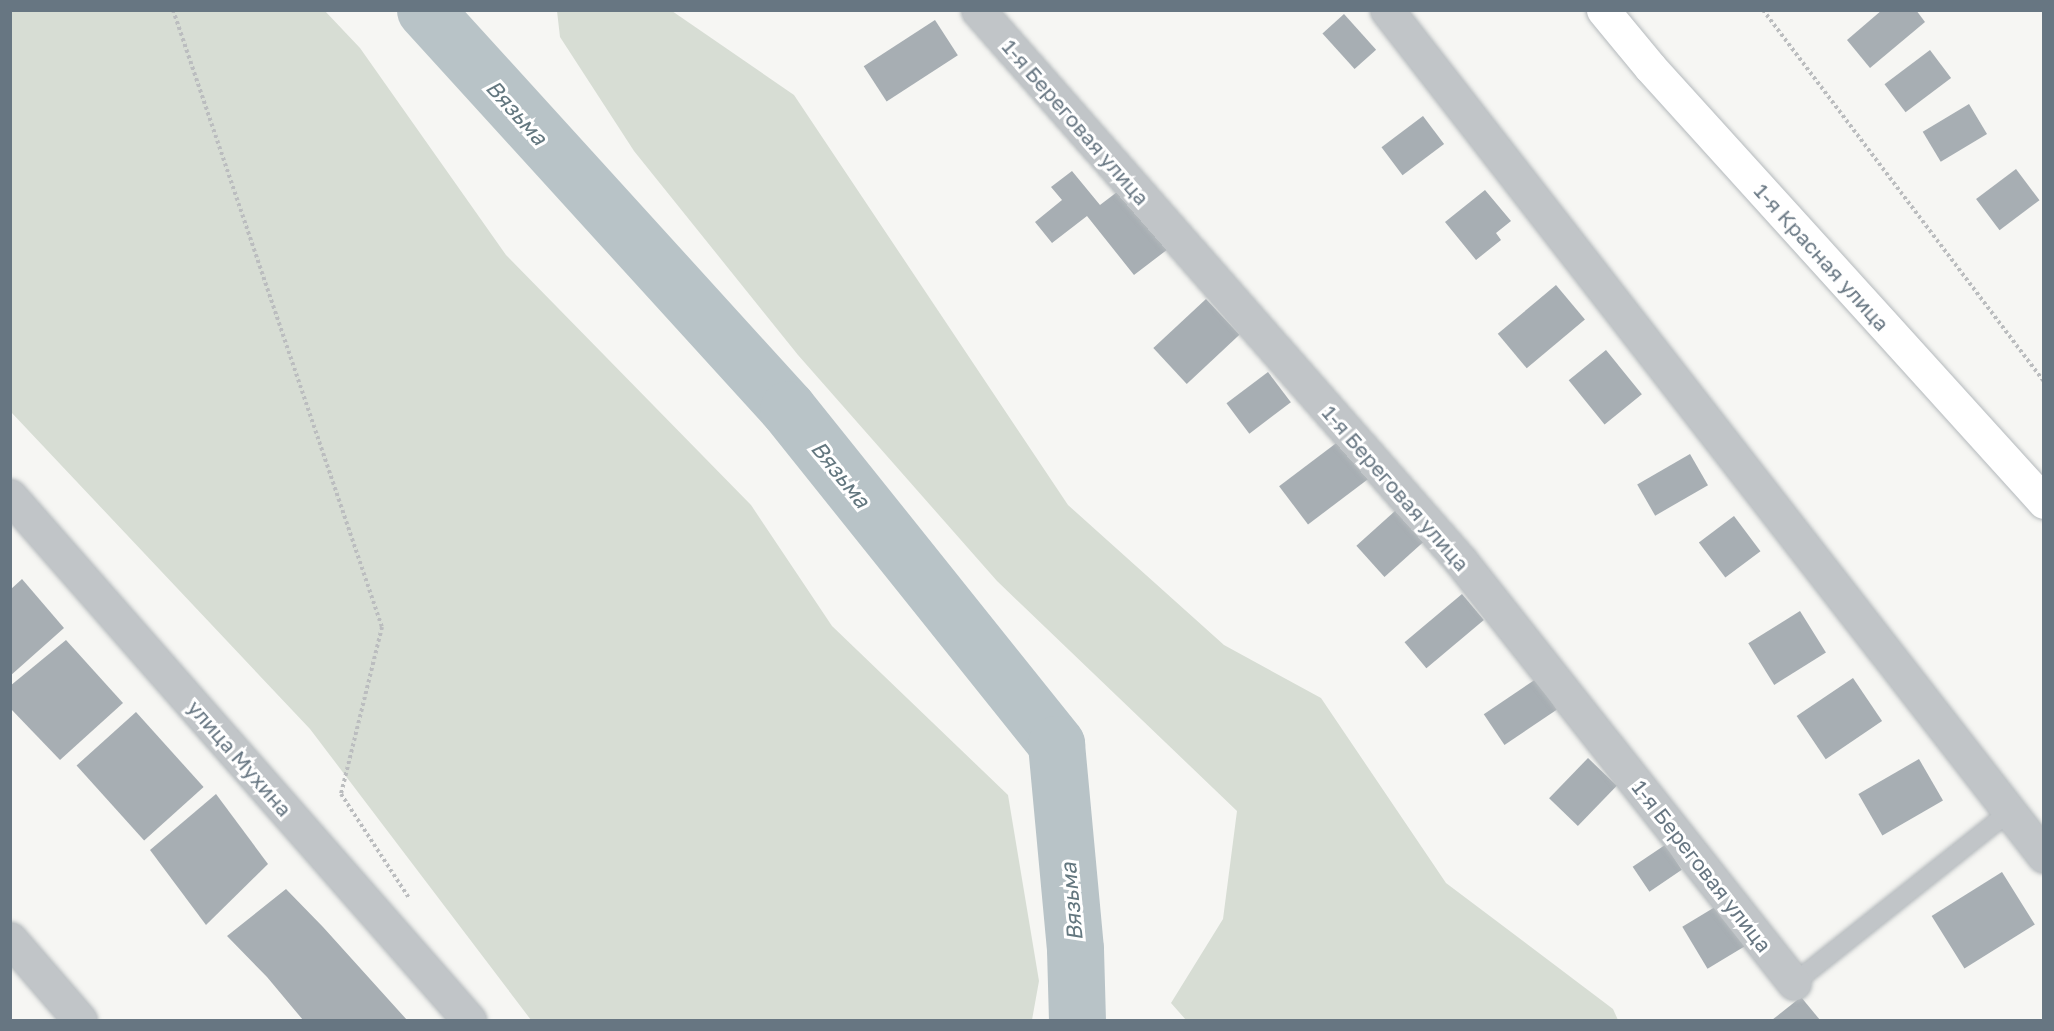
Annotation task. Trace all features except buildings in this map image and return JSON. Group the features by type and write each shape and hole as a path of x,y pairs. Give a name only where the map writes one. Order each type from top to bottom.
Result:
{"main road":[{"name":"1-я Красная улица","path":"1603,10 1650,67 2043,502"}],"street":[{"name":"1-я Береговая улица","path":"978,10 1460,560 1794,983"},
{"path":"1387,10 2043,856"},
{"name":"улица Мухина","path":"10,496 469,1020"},
{"path":"10,939 80,1020"}],"lane":[{"path":"1794,983 2008,813"}],"path":[{"path":"173,10 382,627 341,794 411,902"},
{"path":"1763,10 2043,381"}],"shaded area":[{"path":"11,10 325,11 360,48 506,255 751,505 832,626 1008,795 1039,981 1032,1020 531,1020 310,729 11,412"},
{"path":"557,11 672,11 794,95 1068,505 1224,645 1321,698 1446,883 1613,1009 1618,1020 1186,1020 1171,1003 1223,919 1237,811 997,581 798,355 634,151 560,37"}],"waterway":[{"name":"Вязьма","path":"425,10 788,409 1056,744 1075,949 1077,1020"}]}
